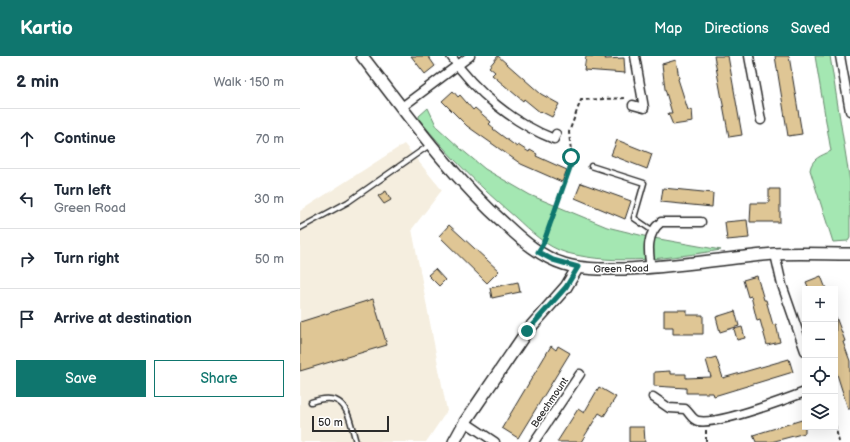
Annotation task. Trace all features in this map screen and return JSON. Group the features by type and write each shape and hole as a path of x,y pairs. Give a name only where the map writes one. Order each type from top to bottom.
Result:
{"street":[{"name":"Green Road","path":"362,56 431,144 480,201 538,252 553,260 578,267 604,270 651,268 775,254 850,254"},
{"path":"451,56 457,65 500,107 537,132 554,139 556,134"},
{"path":"402,108 470,56"},
{"path":"632,105 644,108 635,56"},
{"path":"749,56 761,120"},
{"path":"840,56 850,111"},
{"path":"651,268 648,249 653,231 661,222 701,222"},
{"path":"775,254 782,285 802,342"},
{"path":"454,442 465,422 527,331 566,287 578,267"},
{"name":"Beechmount","path":"534,442 580,374"},
{"path":"653,397 669,408 685,409 693,419 705,421 721,420 802,393"},
{"path":"465,422 495,442"}],"lane":[{"path":"300,228 348,202 431,144"},
{"path":"591,166 644,183 634,218 653,231"},
{"path":"311,402 324,398 335,399 341,403 346,410 356,442"}],"path":[{"path":"538,252 543,244 572,162 569,132 581,100 628,98 628,104 632,105"},
{"path":"705,421 706,442"},
{"path":"836,430 839,442"}],"shaded area":[{"path":"404,144 442,190 412,229 447,411 426,442 300,442 300,211"}],"green space":[{"path":"815,56 830,56 850,182 850,238 848,241 833,242 810,170 815,160 831,151"},
{"path":"428,108 437,127 461,149 485,169 530,195 607,227 648,237 721,250 683,256 625,260 586,257 567,253 552,247 533,233 489,194 441,145 419,119 419,116"}],"building":[{"path":"411,56 428,56 435,66 425,74"},
{"path":"498,56 541,94 559,104 552,117 542,112 541,113 524,99 523,101 492,75 495,72 489,67"},
{"path":"586,56 606,57 605,59 624,58 625,73 584,70"},
{"path":"714,56 728,56 742,135 729,137"},
{"path":"775,56 789,56 802,134 788,136"},
{"path":"676,60 678,79 688,110 692,109 693,122 673,125 668,113 672,113 665,89 662,64"},
{"path":"453,91 458,97 460,95 473,110 475,108 491,122 489,124 494,128 493,129 517,147 518,145 529,152 530,150 537,154 536,156 567,170 562,182 521,164 467,126 442,101"},
{"path":"617,140 652,154 647,169 611,155"},
{"path":"581,183 631,201 625,219 575,198"},
{"path":"663,188 713,193 712,207 661,202"},
{"path":"769,189 780,189 780,222 750,222 751,203 769,203"},
{"path":"386,191 391,200 384,204 378,196"},
{"path":"747,220 749,238 727,240 725,222"},
{"path":"449,225 499,271 487,283 439,236"},
{"path":"435,269 445,280 439,286 428,275"},
{"path":"757,276 773,325 776,324 780,342 767,345 760,320 757,321 751,296 748,297 743,280"},
{"path":"821,276 825,286 808,286 806,282"},
{"path":"518,282 520,292 492,298 490,288"},
{"path":"373,299 387,345 300,371 300,322"},
{"path":"664,310 687,310 687,315 703,315 703,334 673,334 673,327 664,327"},
{"path":"735,311 739,326 720,332 716,317"},
{"path":"838,322 850,361 850,409 848,409 838,377"},
{"path":"742,327 745,338 737,340 734,329"},
{"path":"551,346 556,350 558,346 570,353 518,438 502,428"},
{"path":"716,357 723,378 789,359 793,372 714,396 713,393 686,393 686,388 654,386 654,372 670,371 670,374 686,374 686,378 711,377 706,360"},
{"path":"599,387 616,397 604,416 599,413 581,442 557,442 578,409 584,413"},
{"path":"802,420 802,430 805,430 805,433 771,442 756,442 753,435"},
{"path":"629,427 644,427 645,442 629,442"}],"route":[{"path":"527,331 566,287 578,267 553,260 538,252 543,244 572,162 571,157"}]}
